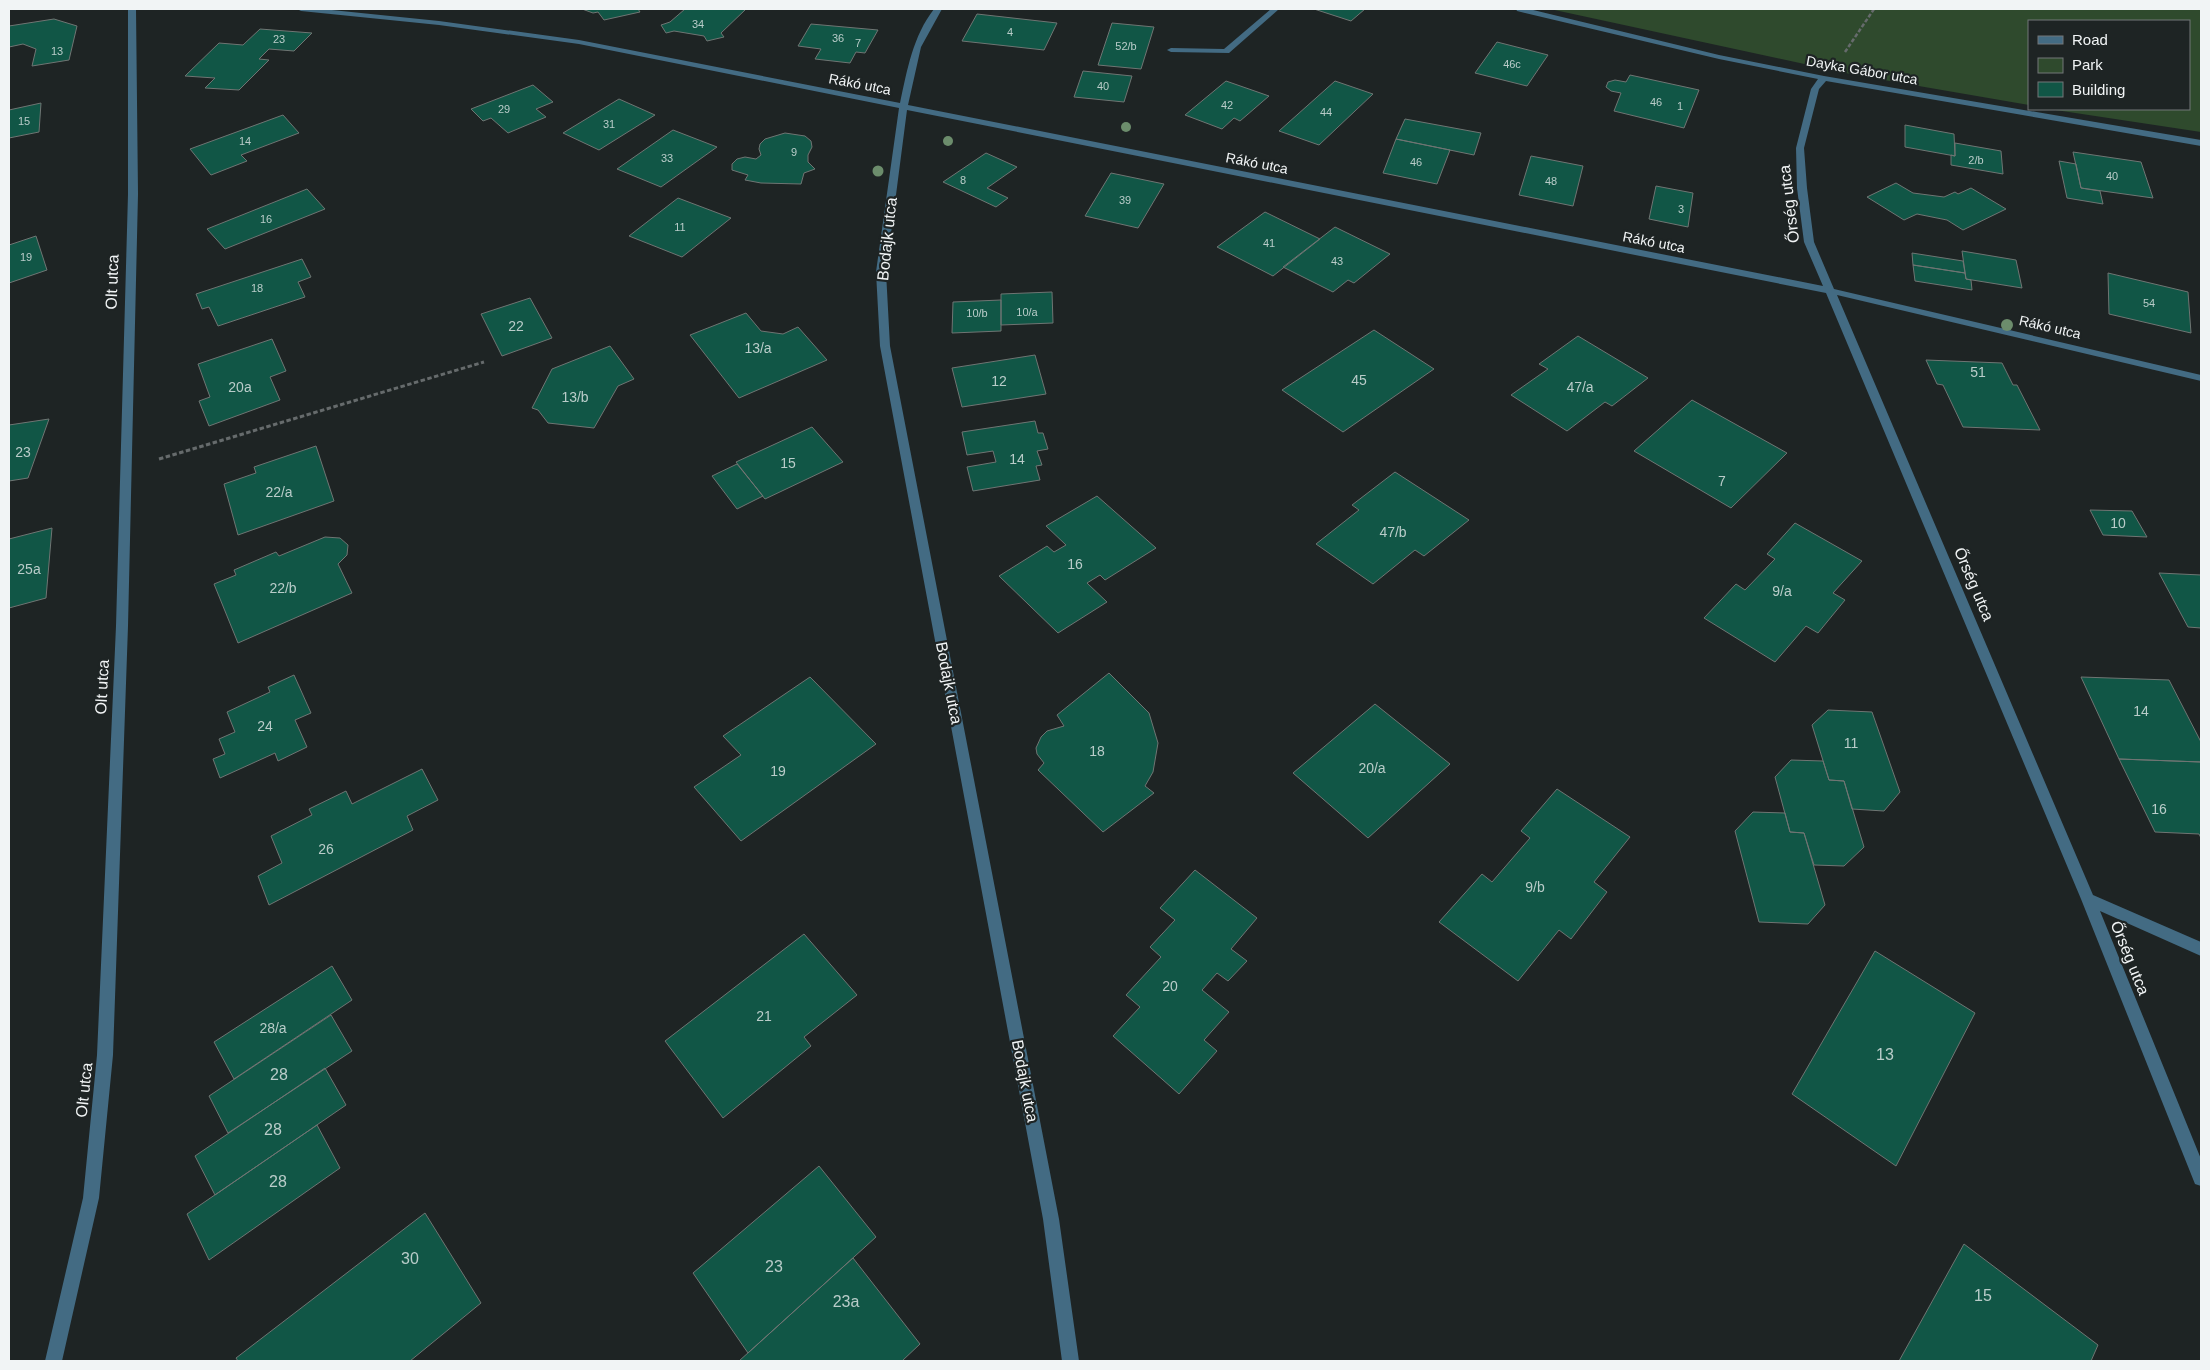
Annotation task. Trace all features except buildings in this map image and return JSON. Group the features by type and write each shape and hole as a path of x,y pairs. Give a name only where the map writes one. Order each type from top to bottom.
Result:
{"street":[{"name":"Olt utca","path":"53,1361 91,1198 105,1055 122,626 133,194 132,9"},
{"name":"Rákó utca","path":"301,9 439,23 579,42 1831,291 2201,378"},
{"name":"Bodajk utca","path":"938,9 931,18 917,47 902,107 881,272 885,346 1051,1219 1070,1361"},
{"path":"1171,50 1226,51 1275,9"},
{"name":"Dayka Gábor utca","path":"1520,9 1719,57 1824,78 2201,143"},
{"name":"Őrség utca","path":"1824,78 1815,89 1800,148 1802,188 1809,242 2088,899 2201,1178"},
{"path":"2088,899 2201,949"}],"path":[{"path":"1824,78 1854,40 1874,9"},
{"path":"125,469 484,362"}],"green space":[{"path":"1550,9 2201,9 2201,132 2056,110 2190,110 2190,20 2028,20 2028,105 1855,75"}]}
